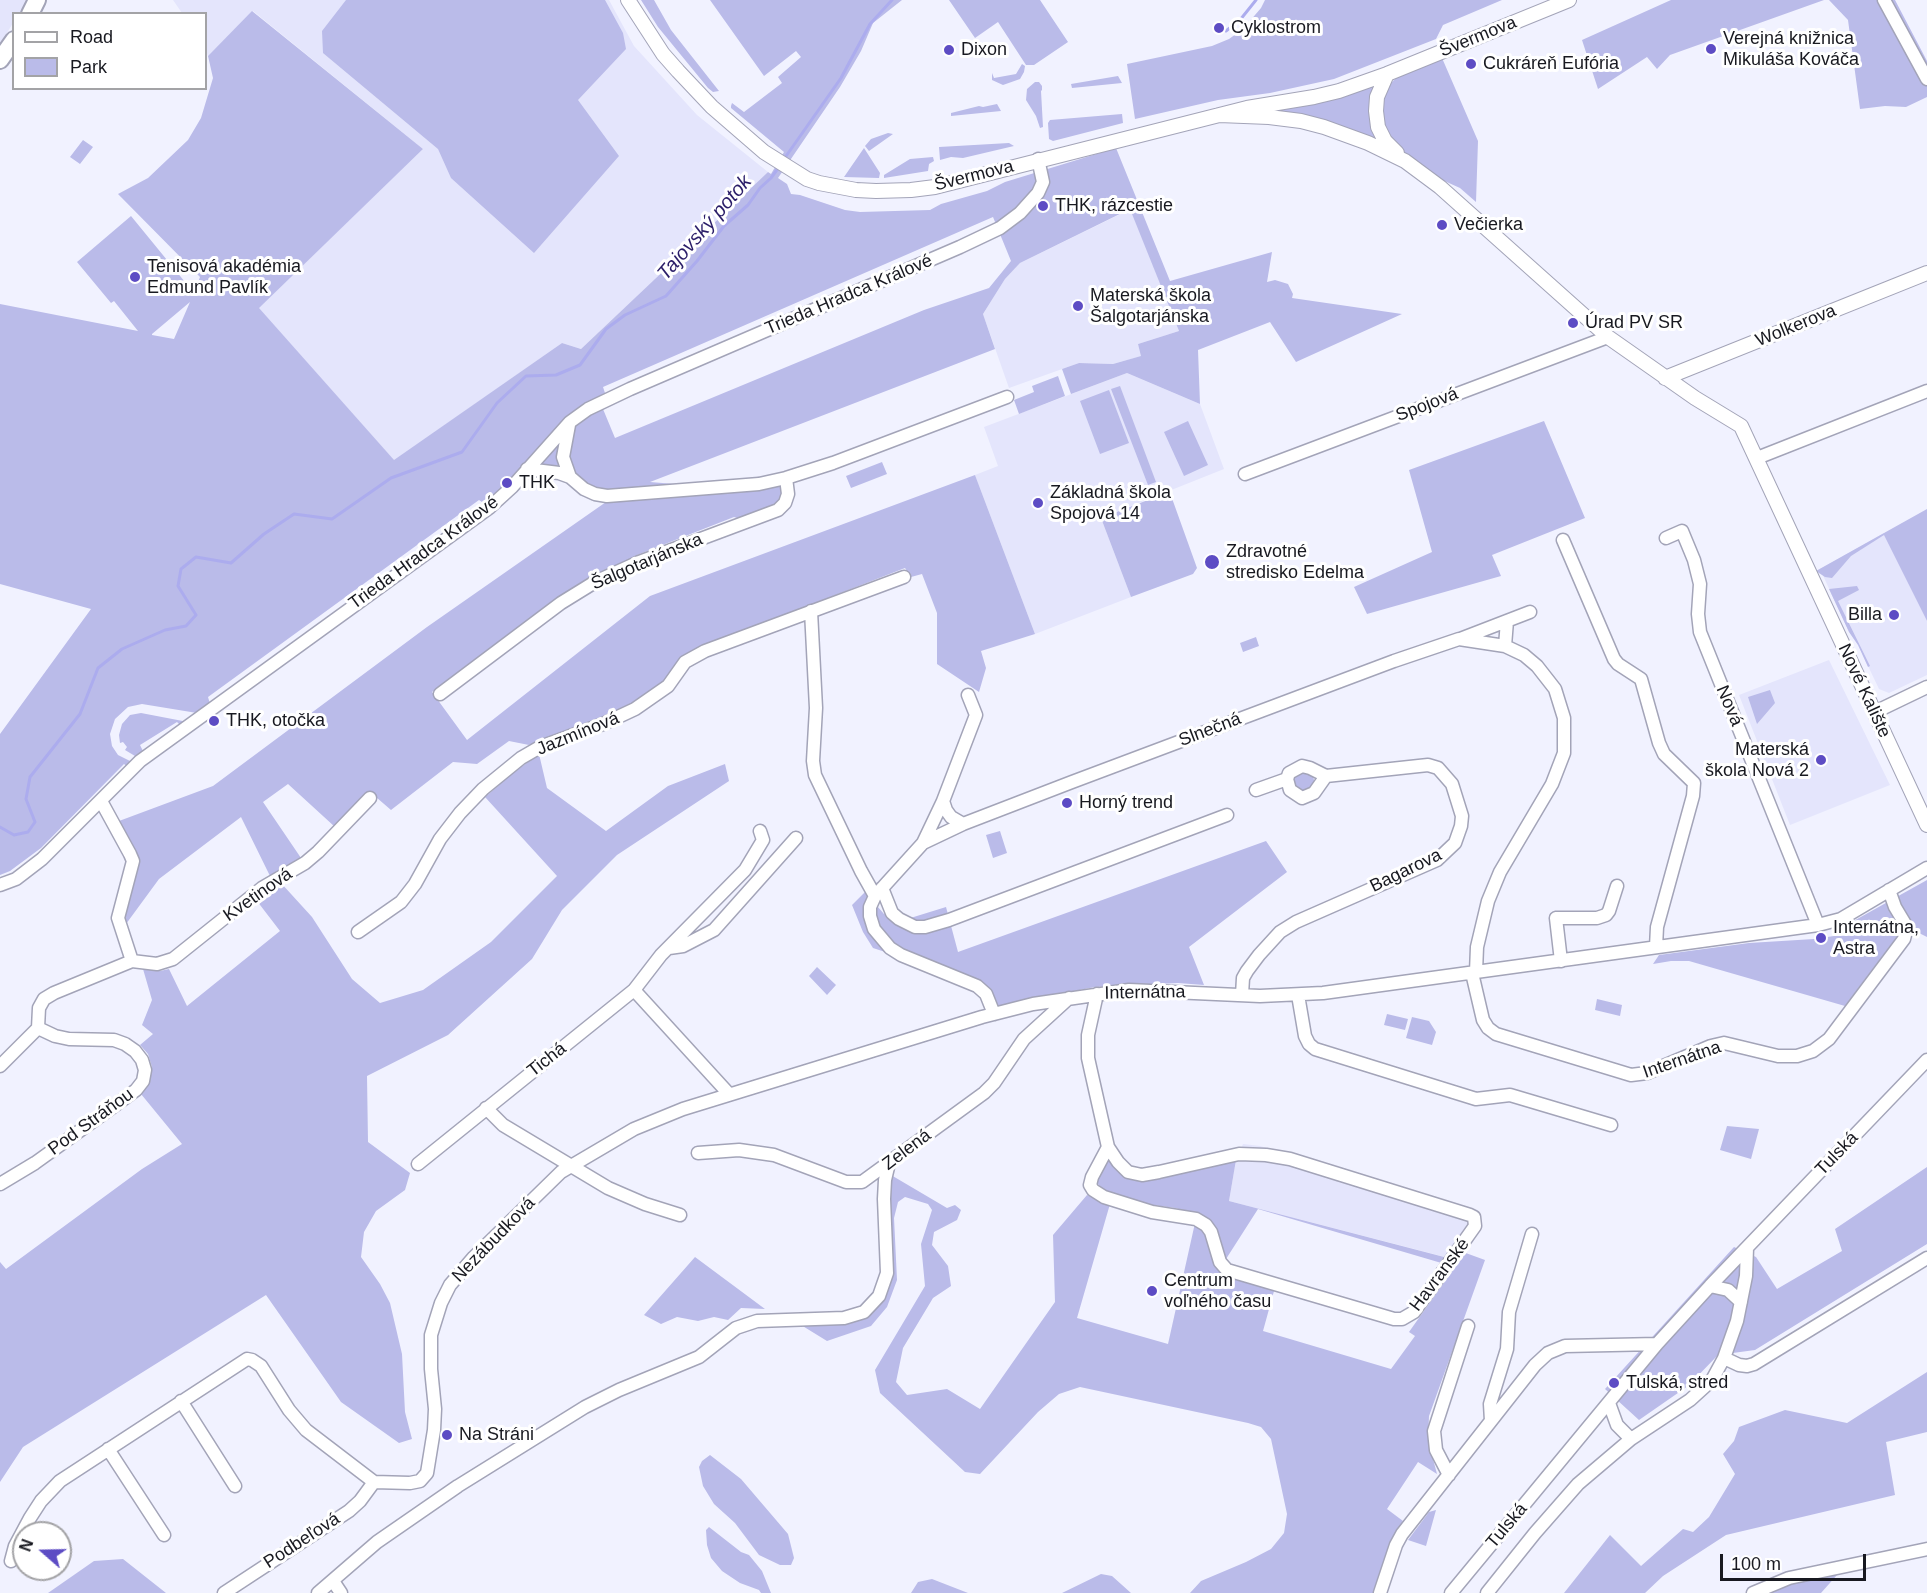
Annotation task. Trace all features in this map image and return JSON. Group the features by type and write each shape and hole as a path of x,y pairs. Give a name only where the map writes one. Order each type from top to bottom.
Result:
{"main road":[{"path":"0,60 12,43"}],"street":[{"name":"Švermova","path":"628,0 663,54 699,94 729,122 782,164 807,179 837,188 897,191 935,187 1038,159 1247,108 1314,98 1387,74 1569,0"},
{"path":"1884,0 1927,79"},
{"path":"1387,74 1377,97 1376,111 1378,127 1385,141 1405,161 1440,187 1608,337 1665,378"},
{"path":"1219,115 1280,119 1324,127 1368,143 1405,161"},
{"name":"Trieda Hradca Králové","path":"0,885 16,879 42,860 140,761 489,508 512,487 570,422 588,409 1000,228 1020,213 1038,193 1043,182 1038,159"},
{"name":"Wolkerova","path":"1665,378 1927,273"},
{"name":"Spojová","path":"1245,474 1608,337"},
{"name":"Nové Kalište","path":"1665,378 1737,421 1741,426 1927,825"},
{"path":"1757,458 1927,391"},
{"path":"527,469 550,471 570,477 584,489 607,496 759,484 833,463 1007,397"},
{"path":"570,422 563,457 570,477"},
{"name":"Šalgotarjánska","path":"440,694 561,603 595,582 639,562 778,510 785,503 788,494 786,478"},
{"name":"Nová","path":"1666,538 1682,531 1694,560 1700,584 1698,619 1700,632 1818,925"},
{"path":"1563,540 1614,659 1641,679 1664,754 1694,783 1693,796 1657,927 1656,946"},
{"name":"Jazmínová","path":"358,932 401,902 460,813 483,789 521,758 540,747 635,710 668,686 685,662 693,656 904,577"},
{"path":"811,611 816,708 813,761 815,775 861,871 892,912 899,919 915,927 925,927 949,920 1227,815"},
{"name":"Slnečná","path":"923,843 963,824 1530,612"},
{"path":"1505,646 1507,621"},
{"name":"Slnečná","path":"1459,639 1505,646 1524,655 1537,666 1554,689 1564,718 1564,753 1552,784 1500,872 1488,901 1477,947 1474,973"},
{"path":"1875,712 1927,687"},
{"name":"Slnečná","path":"879,892 923,843 943,801 976,715 968,695"},
{"name":"Bagarova","path":"1242,995 1243,978 1251,964 1269,943 1288,927 1437,860 1449,850 1459,835 1462,816 1452,784 1438,768 1428,765 1326,776 1302,766 1289,773 1287,779 1256,790"},
{"path":"1287,779 1290,790 1302,798 1314,793 1326,776"},
{"name":"Kvetinová","path":"38,1028 39,1008 44,999 132,961 157,964 173,958 262,888 318,852 370,798"},
{"path":"101,801 133,861 118,918 132,961"},
{"path":"943,801 951,817 963,824"},
{"name":"Tichá","path":"418,1164 634,990 669,948 745,870 763,840 760,831"},
{"path":"669,948 683,946 714,930 796,838"},
{"name":"Internátna","path":"994,1014 1070,998 1129,990 1298,995 1818,925 1841,919 1927,868"},
{"path":"1561,961 1556,918 1597,918 1606,915 1617,886"},
{"name":"Internátna","path":"1474,973 1483,1020 1496,1034 1632,1076 1647,1073 1711,1046 1724,1043 1782,1057 1797,1056 1813,1051 1829,1039 1904,939 1907,927 1895,907 1889,890"},
{"path":"569,1166 634,1129 667,1115 994,1014 986,994 978,986 901,955 890,948 871,922 870,907 879,892"},
{"path":"634,990 729,1094"},
{"name":"Havranské","path":"1096,994 1087,1047 1108,1147 1128,1172 1142,1175 1239,1154 1266,1155 1290,1160 1470,1215 1474,1217 1475,1226 1414,1312 1402,1319 1394,1319 1227,1270 1220,1262 1211,1232 1206,1225 1196,1219 1152,1212 1104,1197 1090,1185 1108,1147"},
{"path":"1298,995 1305,1036 1315,1049 1476,1099 1510,1095 1611,1125"},
{"name":"Zelená","path":"698,1153 739,1150 774,1155 857,1184 866,1180 984,1093 994,1083 1024,1039 1070,998"},
{"path":"0,1066 38,1028"},
{"name":"Pod Stráňou","path":"0,1184 35,1163 117,1104 136,1090 142,1081 144,1070 142,1060 125,1044 114,1040 69,1039 55,1036 38,1028"},
{"name":"Tulská","path":"1451,1593 1657,1344 1927,1060"},
{"path":"486,1108 503,1125 569,1166 625,1196 680,1215"},
{"path":"318,1593 377,1542 458,1486 585,1407 619,1390 699,1357 736,1328 757,1321 844,1318 864,1312 879,1296 887,1273 884,1199 889,1163"},
{"name":"Nezábudková","path":"374,1482 416,1483 424,1478 427,1473 434,1430 435,1409 430,1369 431,1335 441,1303 450,1285 474,1257 569,1166"},
{"path":"1491,1420 1490,1404 1507,1349 1509,1312 1532,1234"},
{"name":"Tulská","path":"1487,1593 1573,1490 1631,1439 1703,1390 1717,1372 1737,1321 1747,1248"},
{"path":"1724,1358 1739,1365 1754,1364 1927,1258"},
{"path":"1710,1286 1728,1290 1741,1302"},
{"path":"1449,1475 1436,1450 1434,1431 1468,1326"},
{"path":"1380,1593 1399,1539 1535,1365 1548,1353 1573,1346 1657,1344"},
{"path":"11,1561 21,1533 47,1493 67,1476 242,1361 252,1360 261,1366 289,1410 306,1430 374,1482"},
{"path":"181,1401 235,1486"},
{"path":"1609,1403 1617,1425 1631,1439"},
{"path":"108,1449 164,1535"},
{"name":"Podbeľová","path":"224,1593 349,1511 360,1501 374,1482"},
{"path":"1753,1593 1789,1578 1927,1549"},
{"path":"333,1581 340,1593"}],"shaded area":[{"path":"0,0 28,0 21,12 12,12 12,25 0,44"},
{"path":"173,0 609,0 634,46 697,115 768,172 581,349 562,343 394,461 258,308 423,149 253,11 208,56 207,12 181,12"},
{"name":"Materská škola Šalgotarjánska","path":"1131,209 1179,331 1138,344 1142,356 1113,364 1079,363 1009,388 983,314 1005,279 1020,263"},
{"path":"1127,373 1200,404 1224,469 1101,518 1131,597 1035,634 975,475 998,466 984,427"},
{"path":"1884,533 1927,621 1927,675 1889,693 1879,689 1820,569"},
{"name":"Materská škola Nová 2","path":"1829,660 1890,785 1790,825 1739,695"},
{"path":"1243,1144 1260,1146 1457,1204 1475,1211 1480,1222 1449,1258 1229,1201 1236,1160"}],"green space":[{"path":"346,0 605,0 623,33 626,49 578,100 619,156 534,253 451,178 438,149 323,53 322,31"},
{"path":"641,0 654,0 671,30 719,91 713,92 708,88 658,27"},
{"path":"710,0 902,0 873,23 861,51 840,87 778,178 787,184 791,194 845,210 860,212 930,210 941,204 987,191 1005,182 1116,148 1170,281 1272,252 1267,282 1275,280 1288,284 1293,294 1292,298 1402,314 1296,362 1270,322 1198,350 1200,404 1127,373 1071,394 1062,369 1079,363 1113,364 1141,356 1138,344 1179,331 1130,209 1020,263 1005,279 983,314 995,349 650,482 687,485 777,476 782,496 775,506 740,519 734,517 637,555 638,557 567,592 432,692 467,740 650,596 975,475 1035,634 981,651 986,668 979,692 937,664 937,613 922,574 911,577 905,568 699,648 663,684 628,707 529,745 509,741 477,764 453,762 391,810 369,791 335,827 288,784 263,802 301,858 270,876 241,817 159,879 126,924 125,913 137,870 137,856 119,821 213,786 427,627 606,502 565,480 551,476 537,476 525,463 485,504 479,500 208,697 210,704 197,713 142,704 128,707 115,719 110,734 112,746 118,755 134,763 129,768 124,764 41,848 10,871 0,875 0,734 91,609 0,584 0,304 138,331 114,301 111,303 77,262 131,216 194,293 200,277 118,194 148,178 188,140 201,118 213,78 208,56 252,11 423,149 259,308 394,460 562,343 581,349 768,172 771,174 784,152 731,106 732,103 744,112 782,83 778,77 801,57 796,51 764,76","holes":["993,217 1011,261 989,288 924,310 615,438 598,397 605,393 603,387","190,302 174,339 152,335 152,334"]},
{"path":"949,0 1040,0 1068,42 1034,65 1026,65 998,22 975,38"},
{"path":"1265,0 1502,0 1443,25 1436,39 1334,79 1270,93 1218,100 1135,119 1127,64 1212,46 1229,39 1243,29"},
{"path":"1671,0 1824,0 1670,55 1657,69 1647,57 1598,89 1582,40"},
{"path":"1829,0 1895,0 1927,61 1927,97 1906,107 1885,106 1860,109 1848,20"},
{"path":"1442,58 1478,141 1476,202 1460,188 1440,179 1409,157 1392,142 1385,131 1381,109 1386,90 1391,83 1397,77"},
{"path":"1022,64 1025,66 1020,79 1003,85 992,80 992,73 994,78 1016,74"},
{"path":"1118,76 1122,83 1072,88 1071,84"},
{"path":"1035,82 1039,82 1042,86 1043,127 1040,128 1026,100 1027,89"},
{"path":"1373,86 1369,110 1375,139 1269,112 1329,100"},
{"path":"997,104 1001,111 951,116 951,113"},
{"path":"1122,114 1123,123 1053,141 1049,139 1048,123 1050,120"},
{"path":"888,133 893,134 869,151 865,146 871,139"},
{"path":"83,140 93,147 80,164 70,157"},
{"path":"1009,143 1014,146 963,158 951,157 940,160 939,147"},
{"path":"864,148 880,173 879,178 844,177"},
{"path":"933,157 934,161 929,164 928,171 884,178 884,175 910,159"},
{"path":"1058,376 1065,396 1019,414 1014,400 1034,392 1032,386"},
{"path":"1120,386 1156,482 1148,485 1111,389"},
{"path":"1109,390 1129,443 1100,454 1080,401"},
{"path":"1188,421 1208,465 1184,476 1164,432"},
{"path":"1544,421 1585,518 1492,555 1501,576 1367,614 1354,587 1432,552 1409,470"},
{"path":"882,462 887,474 851,488 846,476"},
{"path":"1169,490 1197,568 1193,574 1131,597 1101,518"},
{"path":"1927,509 1927,621 1884,535 1851,556 1832,578 1825,577 1816,571"},
{"path":"1857,586 1859,590 1838,601 1870,666 1868,667 1829,589"},
{"path":"1256,637 1259,646 1243,652 1240,643"},
{"path":"1770,690 1775,703 1757,724 1748,697"},
{"path":"141,713 188,722 181,726 177,722 140,745 143,751 135,756 125,750 127,747 123,742 120,743 119,735 122,724 130,715"},
{"path":"539,754 547,788 606,831 668,786 725,764 729,781 617,855 562,910 532,959 448,1035 367,1076 368,1142 410,1173 405,1190 376,1211 364,1232 361,1257 390,1303 402,1354 405,1412 412,1439 399,1443 341,1402 266,1295 23,1447 0,1482 0,1262 6,1269 142,1169 182,1144 141,1094 149,1084 152,1067 148,1054 140,1045 153,1034 142,1025 152,1000 143,969 160,971 169,969 187,1006 280,931 257,901 281,883 312,917 352,979 380,1003 423,990 491,942 557,876 485,797"},
{"path":"1304,771 1313,776 1315,784 1305,794 1292,785 1293,776"},
{"path":"1000,831 1007,853 993,858 986,835"},
{"path":"1266,841 1287,872 1189,947 1204,985 1178,983 1095,987 987,1008 970,980 873,948 863,932 852,905 865,892 884,914 904,920 946,907 958,952"},
{"path":"1927,880 1927,937 1905,926 1845,1006 1689,961 1653,964 1659,955 1749,943 1834,936 1850,923"},
{"path":"817,967 836,985 827,995 809,976"},
{"path":"1597,999 1622,1005 1620,1016 1595,1010"},
{"path":"1387,1014 1408,1019 1405,1030 1384,1025"},
{"path":"1412,1017 1429,1021 1436,1032 1432,1045 1406,1038"},
{"path":"1727,1126 1759,1129 1751,1159 1720,1150"},
{"path":"1107,1158 1123,1175 1236,1160 1229,1201 1448,1258 1452,1248 1485,1260 1429,1416 1428,1440 1437,1474 1418,1462 1387,1509 1403,1521 1391,1540 1373,1593 1190,1593 1201,1581 1271,1549 1284,1533 1287,1514 1271,1439 1261,1427 1248,1423 1080,1387 1059,1394 1038,1412 980,1474 965,1472 880,1393 875,1370 925,1286 921,1244 932,1210 928,1204 905,1197 898,1202 894,1218 897,1280 887,1307 871,1326 827,1341 801,1325 855,1322 872,1314 885,1296 892,1272 891,1175 947,1208 955,1205 961,1210 957,1220 934,1232 932,1245 948,1266 951,1286 933,1298 903,1348 896,1382 907,1395 947,1389 980,1409 1055,1302 1053,1235 1087,1195 1110,1204 1077,1318 1168,1344 1197,1214 1146,1204 1104,1191 1098,1184 1097,1176","holes":["1258,1209 1455,1267 1409,1332 1415,1336 1391,1369 1263,1331 1274,1291 1221,1275 1226,1259"]},
{"path":"1927,1167 1927,1244 1755,1350 1718,1355 1688,1386 1639,1420 1605,1389 1734,1247 1756,1257 1777,1289 1842,1251 1835,1229"},
{"path":"695,1257 765,1309 741,1308 728,1320 714,1317 698,1321 677,1317 661,1324 644,1315"},
{"path":"1927,1372 1927,1432 1886,1442 1895,1495 1726,1535 1663,1576 1645,1593 1564,1593 1610,1535 1641,1566 1683,1529 1693,1532 1709,1517 1735,1474 1723,1454 1734,1441 1739,1427 1785,1410 1847,1423"},
{"path":"710,1455 741,1479 788,1534 794,1558 791,1565 780,1565 759,1555 735,1523 714,1504 703,1486 699,1467 702,1461"},
{"path":"1436,1510 1426,1546 1408,1540 1429,1512"},
{"path":"709,1527 741,1552 749,1555 762,1571 771,1593 761,1593 722,1571 711,1558 707,1545 706,1530"},
{"path":"123,1559 166,1593 48,1593 65,1581 72,1581 72,1576 94,1561"},
{"path":"1101,1574 1112,1576 1131,1593 1062,1593"},
{"path":"1837,1575 1821,1593 1768,1593 1785,1585"},
{"path":"932,1579 968,1593 911,1593 918,1582"}],"waterway":[{"name":"Tajovský potok","path":"784,159 841,78 870,24 892,0"},
{"path":"1240,20 1256,0"},
{"path":"1226,31 1237,22"},
{"name":"Tajovský potok","path":"0,827 14,835 28,832 35,822 26,799 30,777 80,714 98,668 122,649 165,630 186,626 196,615 178,586 181,569 196,557 231,563 264,534 294,514 332,519 391,478 462,452 497,403 526,376 556,375 580,365 606,329 625,315 666,296 724,226 748,205 779,167"}],"place":[{"name":"Cyklostrom","path":"1219,28"},
{"name":"Verejná knižnica Mikuláša Kováča","path":"1711,49"},
{"name":"Dixon","path":"949,50"},
{"name":"Cukráreň Eufória","path":"1471,64"},
{"name":"THK, rázcestie","path":"1043,206"},
{"name":"Večierka","path":"1442,225"},
{"name":"Tenisová akadémia Edmund Pavlík","path":"135,277"},
{"name":"Materská škola Šalgotarjánska","path":"1078,306"},
{"name":"Úrad PV SR","path":"1573,323"},
{"name":"THK","path":"507,483"},
{"name":"Základná škola Spojová 14","path":"1038,503"},
{"name":"Zdravotné stredisko Edelma","path":"1212,562"},
{"name":"Billa","path":"1894,615"},
{"name":"THK, otočka","path":"214,721"},
{"name":"Materská škola Nová 2","path":"1821,760"},
{"name":"Horný trend","path":"1067,803"},
{"name":"Internátna, Astra","path":"1821,938"},
{"name":"Centrum voľného času","path":"1152,1291"},
{"name":"Tulská, stred","path":"1614,1383"},
{"name":"Na Stráni","path":"447,1435"}]}
